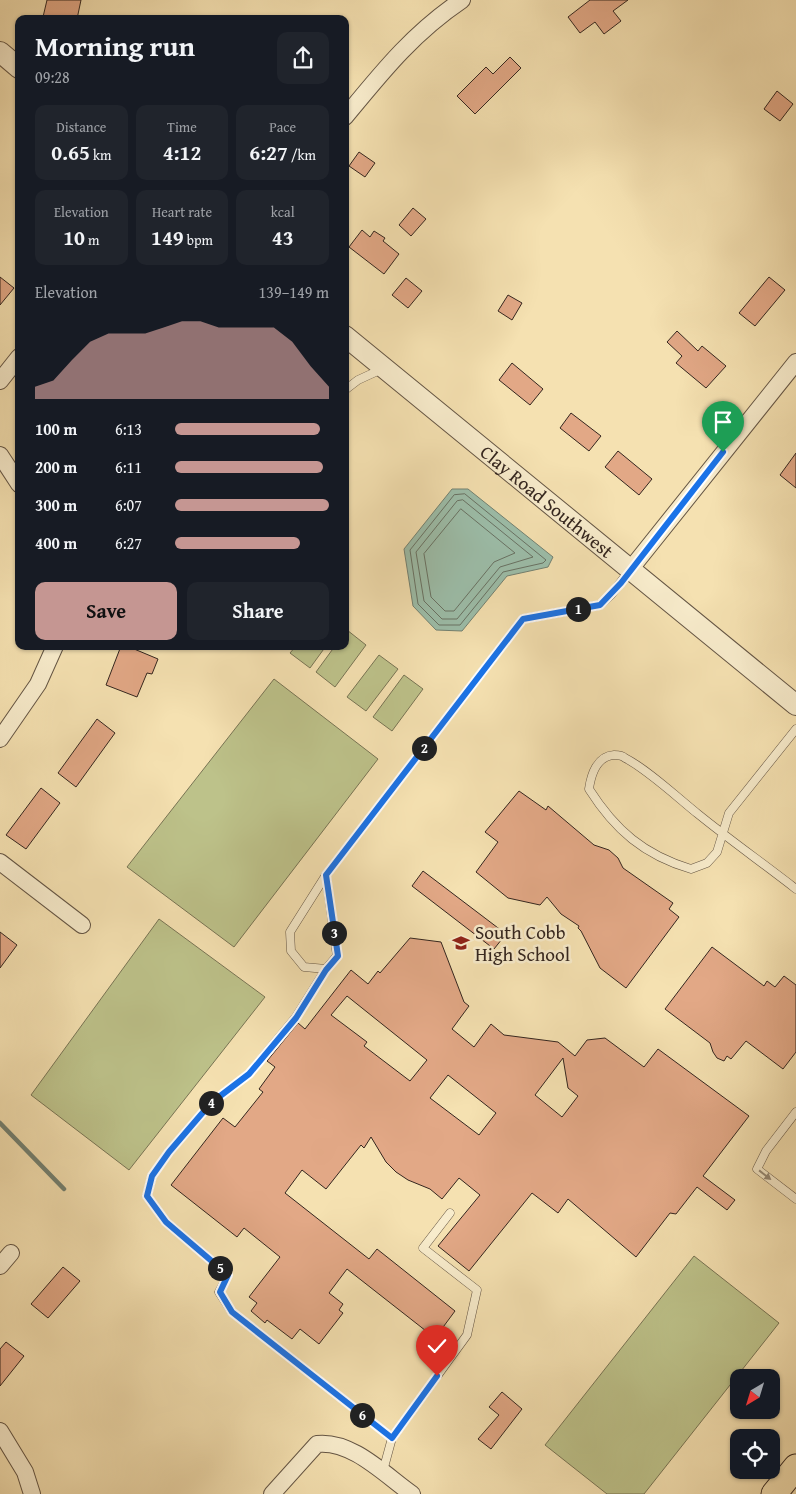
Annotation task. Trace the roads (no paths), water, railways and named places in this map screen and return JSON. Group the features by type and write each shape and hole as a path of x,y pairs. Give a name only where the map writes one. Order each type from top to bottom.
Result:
{"main road":[{"path":"774,1494 796,1467"}],"street":[{"path":"349,112 399,51 440,15 462,0"},
{"path":"0,52 15,65"},
{"name":"Clay Road Southwest","path":"349,339 796,705"},
{"path":"0,381 15,361"},
{"path":"630,571 796,362"},
{"path":"0,455 15,478"},
{"path":"0,739 38,684 53,650"},
{"path":"0,862 82,925"},
{"path":"0,1266 11,1253"},
{"path":"0,1431 25,1472 32,1494"},
{"path":"272,1494 317,1444 338,1444 354,1452 412,1494"}],"lane":[{"path":"349,387 358,380 384,368"},
{"path":"326,970 304,967 290,951 290,932 326,875 523,619 600,605 611,595 630,571"},
{"path":"796,730 728,813 723,833 717,852 707,862 691,869 671,862 634,842 606,814 589,789 591,774 603,758 613,755 624,757 723,833 796,889"},
{"path":"326,875 338,956 326,970 296,1018 249,1074 211,1103 169,1152 152,1176 147,1196 166,1222 228,1275 220,1292 232,1312 392,1438"},
{"path":"796,1112 766,1151 757,1169 796,1199"},
{"path":"383,1473 392,1438 467,1335 477,1290 423,1248 450,1213"}],"water":[{"path":"452,489 468,489 553,557 548,567 507,576 462,631 436,630 413,606 404,549"}],"waterway":[{"path":"0,1123 64,1189"}],"place":[{"name":"South Cobb High School","path":"461,943"}]}
